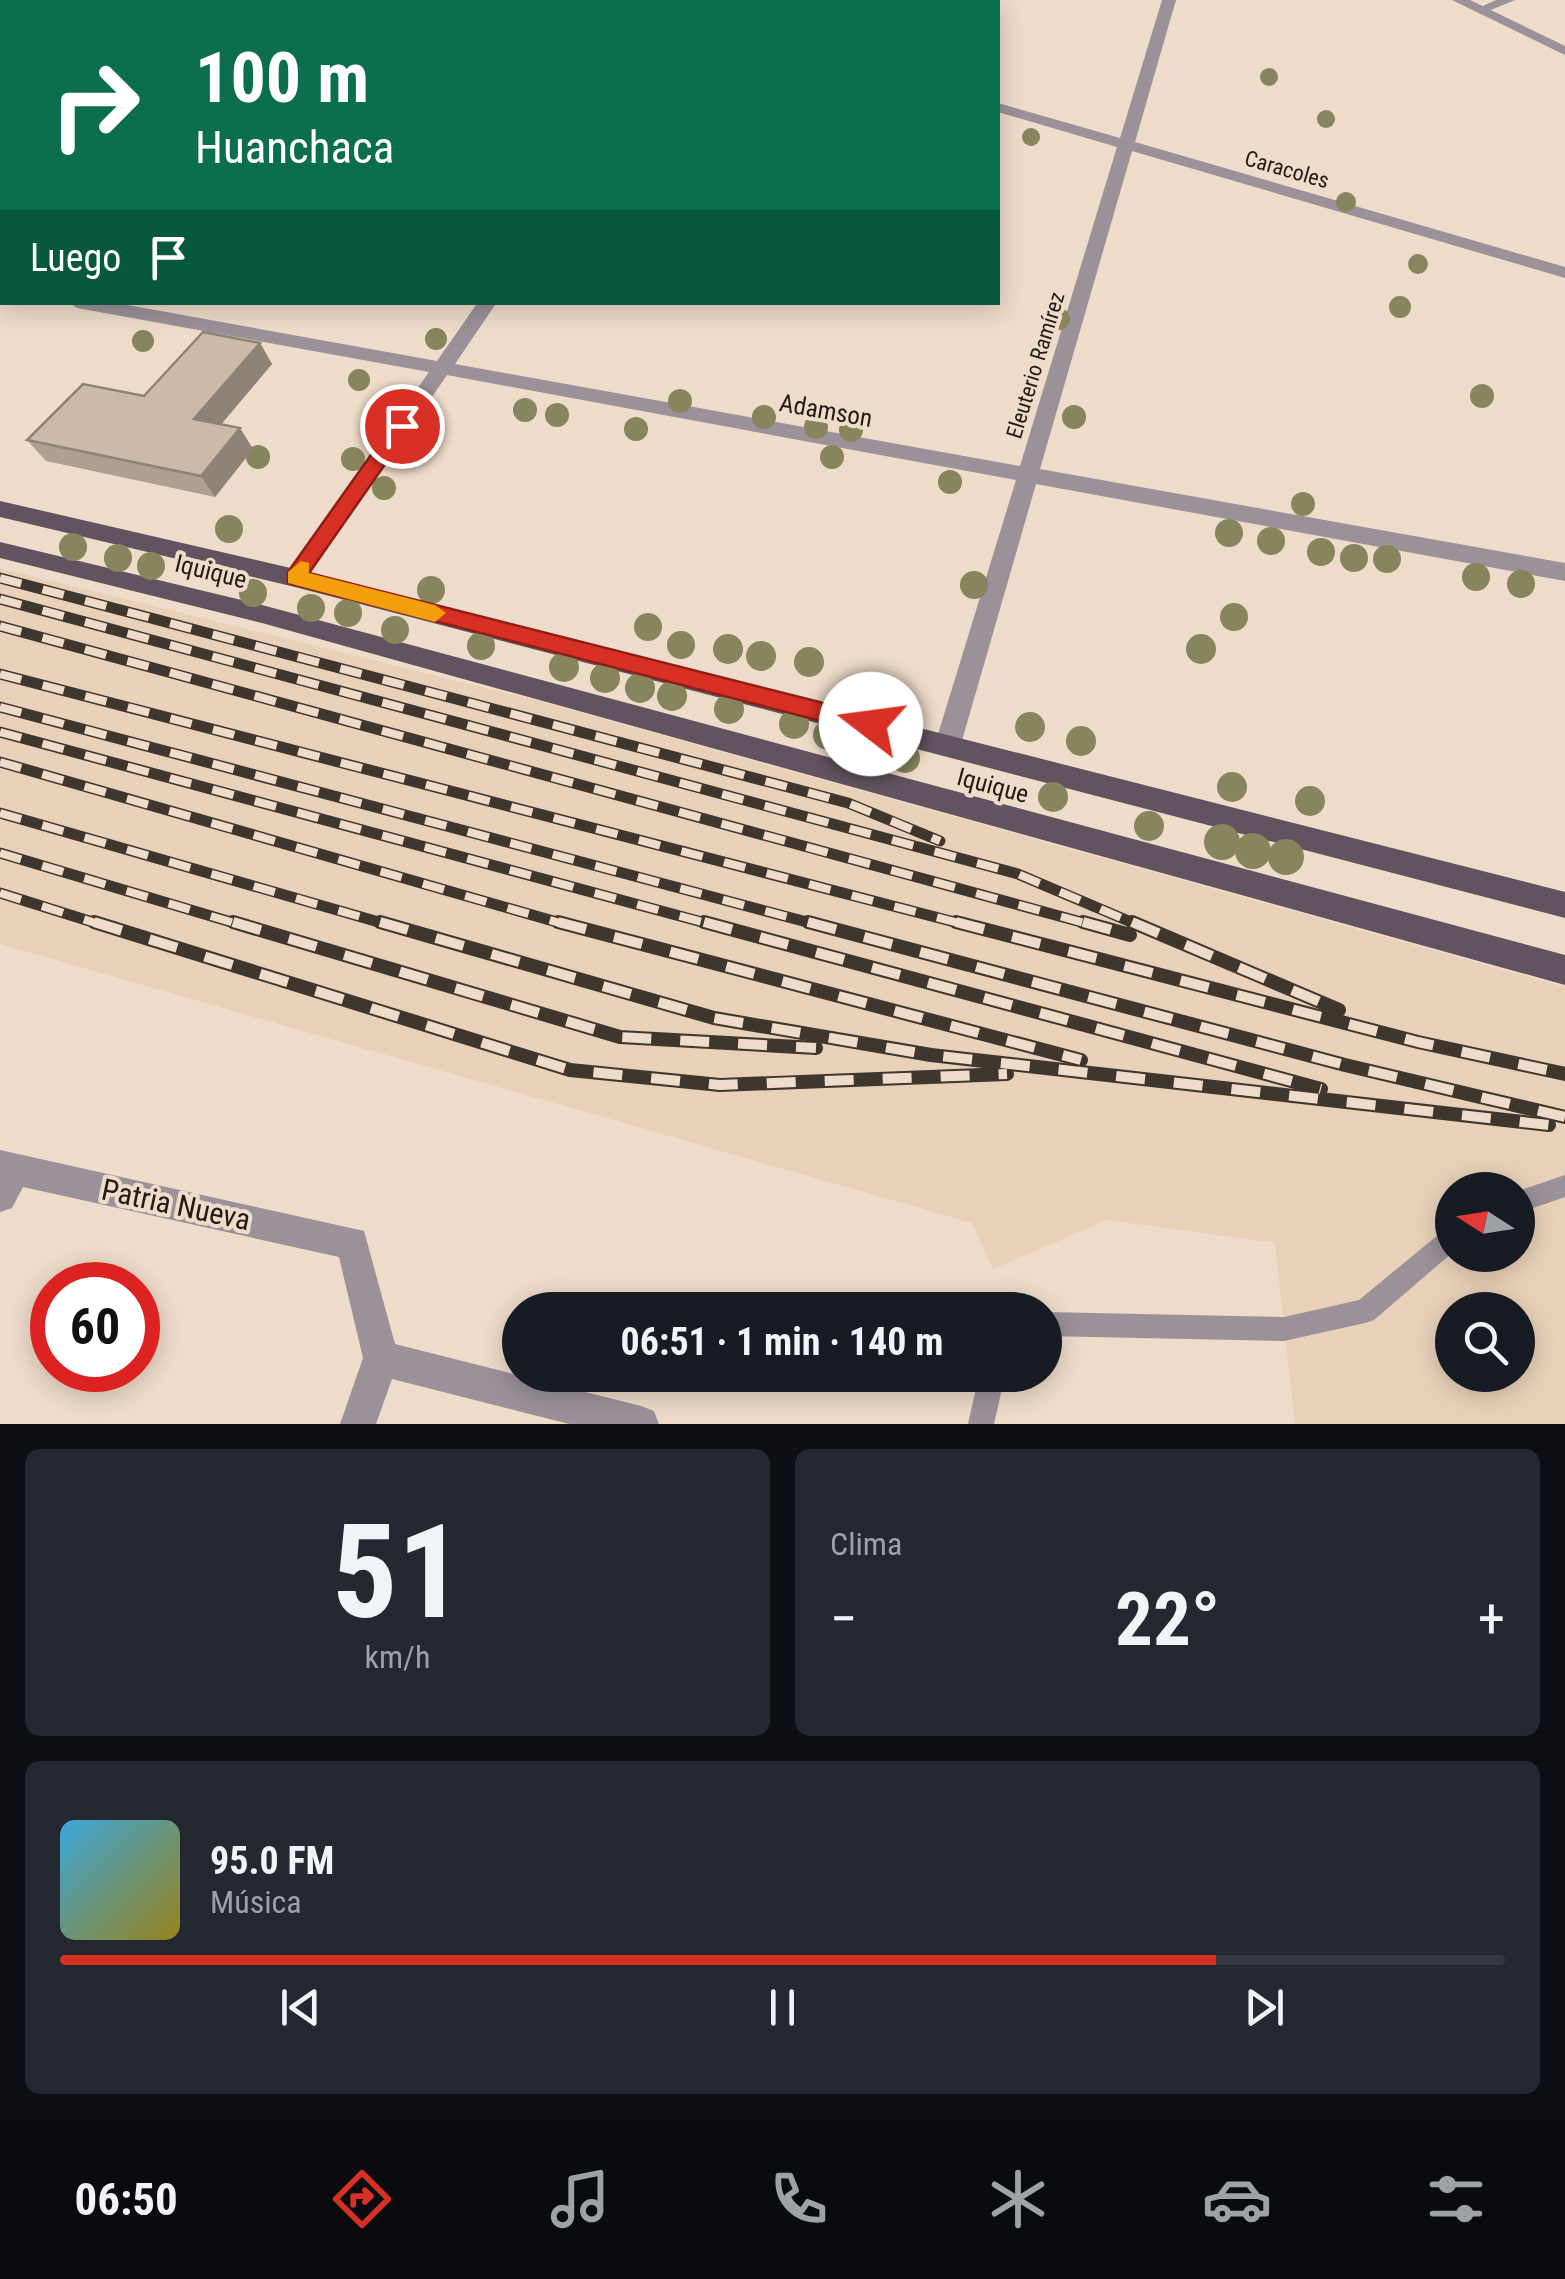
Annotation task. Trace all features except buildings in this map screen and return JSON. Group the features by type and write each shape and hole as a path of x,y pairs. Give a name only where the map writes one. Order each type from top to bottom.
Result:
{"main road":[{"name":"Iquique","path":"0,509 295,578 1565,904"},
{"name":"Iquique","path":"0,550 262,614 1565,970"}],"street":[{"name":"Eleuterio Ramírez","path":"948,744 1170,0"},
{"path":"1460,0 1565,51"},
{"path":"1481,10 1508,0"},
{"name":"Caracoles","path":"1000,109 1565,273"},
{"name":"Adamson","path":"94,305 1565,572"},
{"path":"295,578 486,305"},
{"name":"Patria Nueva","path":"5,1177 352,1243 381,1358"},
{"path":"358,1424 381,1358 642,1424"}],"lane":[{"path":"1535,1196 1565,1186"},
{"path":"1062,1324 1284,1329 1365,1310 1435,1252"},
{"path":"982,1424 989,1392"}],"shaded area":[{"path":"0,568 546,703 1565,987 1565,1424 1295,1424 1275,1243 1107,1220 993,1269 972,1223 0,944"}],"railway":[{"path":"0,578 848,803 940,841"},
{"path":"0,599 1018,874 1138,925"},
{"path":"0,626 1092,925"},
{"path":"0,674 966,925"},
{"path":"0,707 818,925"},
{"path":"0,732 713,925"},
{"path":"0,762 567,925"},
{"path":"0,813 389,925"},
{"path":"0,853 241,925"},
{"path":"0,893 102,925"},
{"path":"94,922 570,1070 720,1085 1007,1074"},
{"path":"233,922 620,1037 816,1048"},
{"path":"380,922 714,1018 931,1055 1549,1125"},
{"path":"558,922 1081,1060"},
{"path":"704,922 1321,1089"},
{"path":"808,922 1345,1065 1565,1117"},
{"path":"956,922 1418,1042 1565,1074"},
{"path":"1083,922 1130,935"},
{"path":"1132,922 1339,1010"}],"slow traffic":[{"path":"301,569 295,578 435,613"}],"route":[{"path":"402,426 295,578 871,724"}]}
